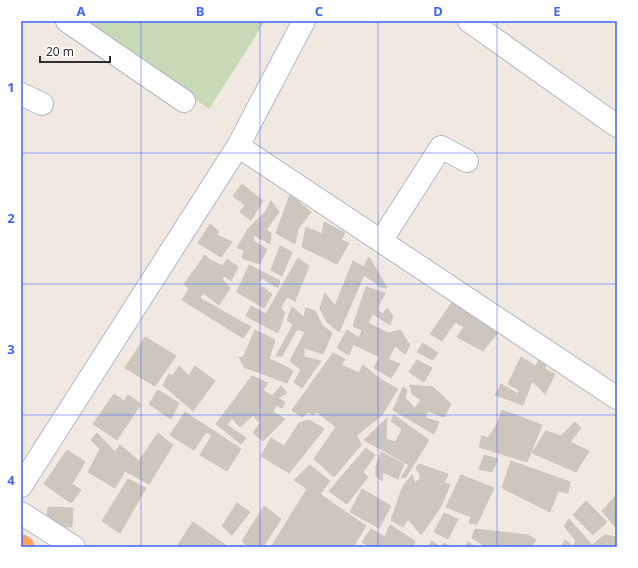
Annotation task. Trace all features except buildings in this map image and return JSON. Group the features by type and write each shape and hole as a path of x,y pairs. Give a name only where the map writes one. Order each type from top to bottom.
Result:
{"street":[{"path":"67,21 184,101"},
{"path":"24,474 238,146 304,21"},
{"path":"469,21 617,126"},
{"path":"21,94 42,104"},
{"path":"238,146 617,398"},
{"path":"381,241 441,147 467,161"},
{"path":"21,513 74,547"}],"green space":[{"path":"82,21 265,21 209,109"}]}
